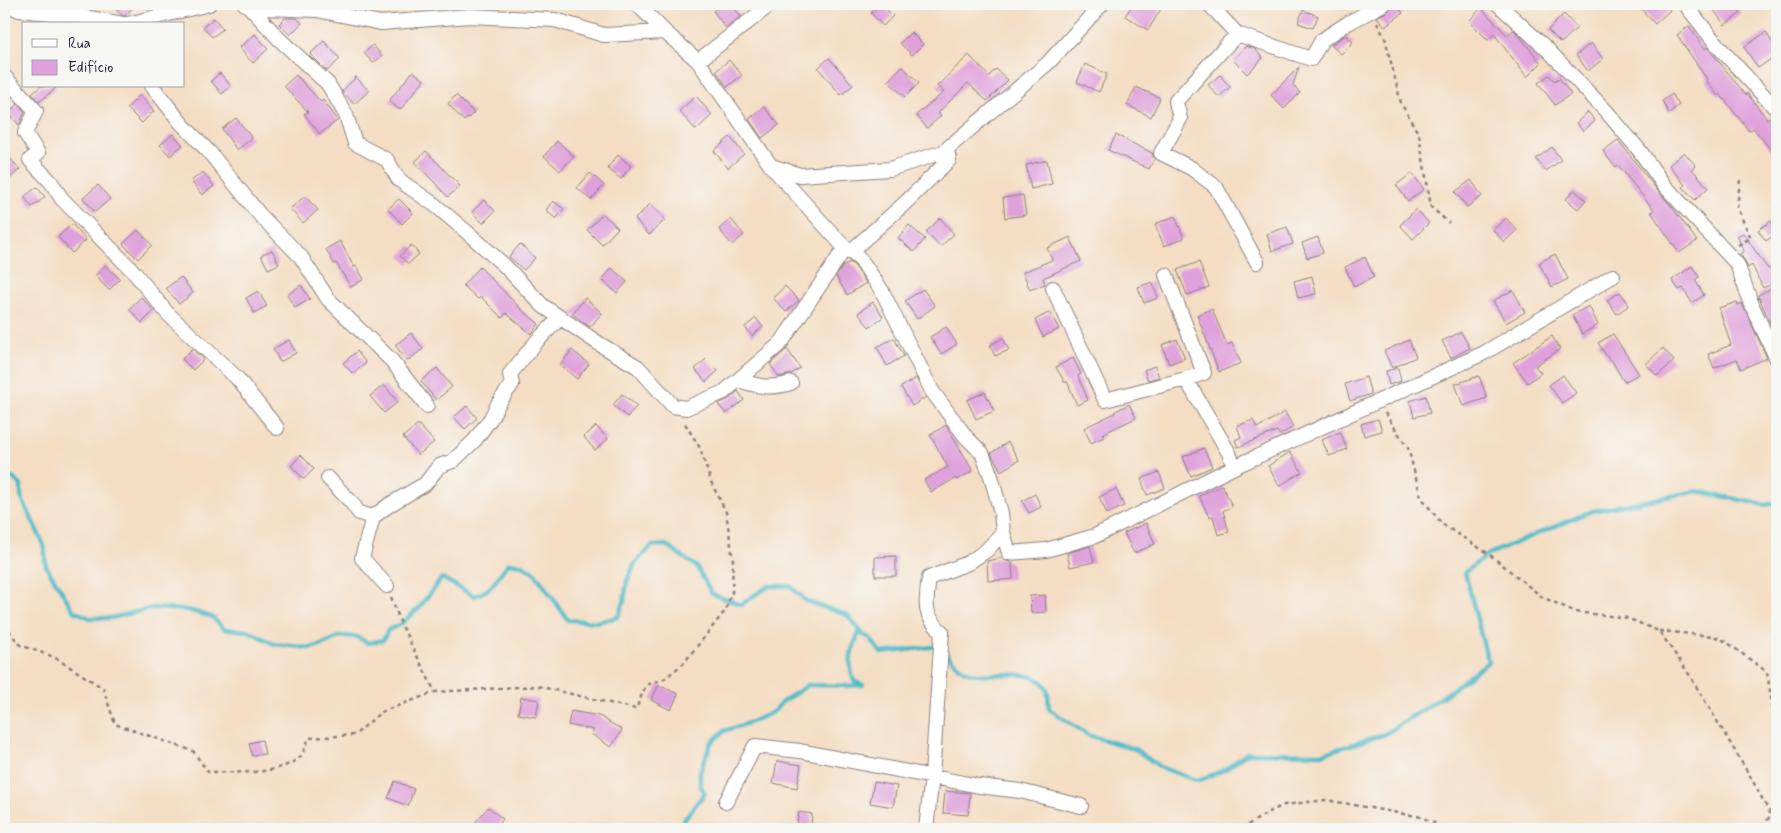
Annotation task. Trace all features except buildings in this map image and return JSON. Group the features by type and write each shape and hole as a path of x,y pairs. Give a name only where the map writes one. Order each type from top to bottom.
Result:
{"street":[{"path":"7,4 19,10 90,21"},
{"path":"136,22 209,4"},
{"path":"245,4 265,8 317,10 381,23 469,16 555,20 604,35 665,32"},
{"path":"245,4 279,39 328,84 346,115 355,143 387,160 399,180 435,204 505,266 544,306 601,345 638,367 673,406 686,408 724,392 781,343 848,250 904,204 950,160 947,149"},
{"path":"637,4 698,61 771,166 848,250 862,260 882,291 932,391 966,437 982,453 996,493 1009,553 1046,550 1095,536 1234,467 1377,400 1484,353 1613,276"},
{"path":"698,61 771,4"},
{"path":"771,166 800,174 890,169 943,152 1048,64 1102,4"},
{"path":"1209,4 1237,34 1311,58 1322,40 1377,7"},
{"path":"1498,4 1548,50 1606,111 1639,150 1664,185 1737,264 1753,308 1777,359"},
{"path":"1684,4 1717,45 1777,110"},
{"path":"1237,34 1176,101 1180,119 1161,154 1191,168 1216,187 1257,262"},
{"path":"4,76 36,111 25,133 38,153 30,160 51,182 62,199 134,271 168,314 238,378 277,428"},
{"path":"154,88 182,124 210,153 259,214 301,257 328,300 392,361 426,406"},
{"path":"1053,288 1105,400 1204,373 1166,275"},
{"path":"387,586 362,558 372,517 425,484 439,466 453,461 475,440 512,384 510,374 537,341 560,318"},
{"path":"1186,379 1229,453 1234,467"},
{"path":"739,380 756,386 778,387 791,383"},
{"path":"328,478 359,513 372,517"},
{"path":"926,829 932,776 942,632 933,624 926,607 928,578 968,562 987,550 1003,532"},
{"path":"726,802 755,746 800,750 980,786 1020,791 1081,806"}],"path":[{"path":"1377,7 1401,103 1419,135 1431,207 1449,223"},
{"path":"1726,252 1751,238 1737,208 1740,180"},
{"path":"1377,400 1408,448 1421,497 1442,524 1490,554 1542,597 1576,612 1627,618 1659,632 1714,636 1725,642 1767,672 1777,735"},
{"path":"4,624 20,644 54,657 102,688 114,724 193,751 208,772 255,773 279,768 300,758 309,738 355,736 381,712 435,692 537,686 636,709 646,685 664,679 683,664 725,611 732,593 733,559 726,512 710,482 700,448 673,406"},
{"path":"387,586 401,624 435,692"},
{"path":"1659,632 1688,670 1771,815 1765,822 1764,829"},
{"path":"1241,829 1284,805 1326,800 1421,817 1447,829"}],"waterway":[{"path":"4,471 21,485 21,497 44,545 46,566 74,611 90,618 111,618 153,608 188,610 212,617 224,629 249,631 274,644 310,648 341,636 357,637 368,643 383,640 388,630 401,624 418,609 442,578 474,596 487,590 509,563 522,565 535,573 568,620 596,622 618,617 624,602 627,581 635,563 652,546 666,545 697,567 712,594 742,605 769,586 790,586 806,601 847,615 862,633"},
{"path":"945,652 958,666 968,672 987,675 1011,674 1033,677 1042,682 1047,690 1049,709 1088,735 1135,749 1160,767 1198,781 1226,769 1247,753 1322,754 1385,734 1445,695 1488,662 1465,572 1489,554 1592,511 1697,491 1765,505 1777,503"},
{"path":"679,829 680,824 705,793 700,785 700,772 711,743 724,731 773,712 782,702 808,685 863,685 854,681 850,662 859,633 870,638 881,653 940,646"}]}
